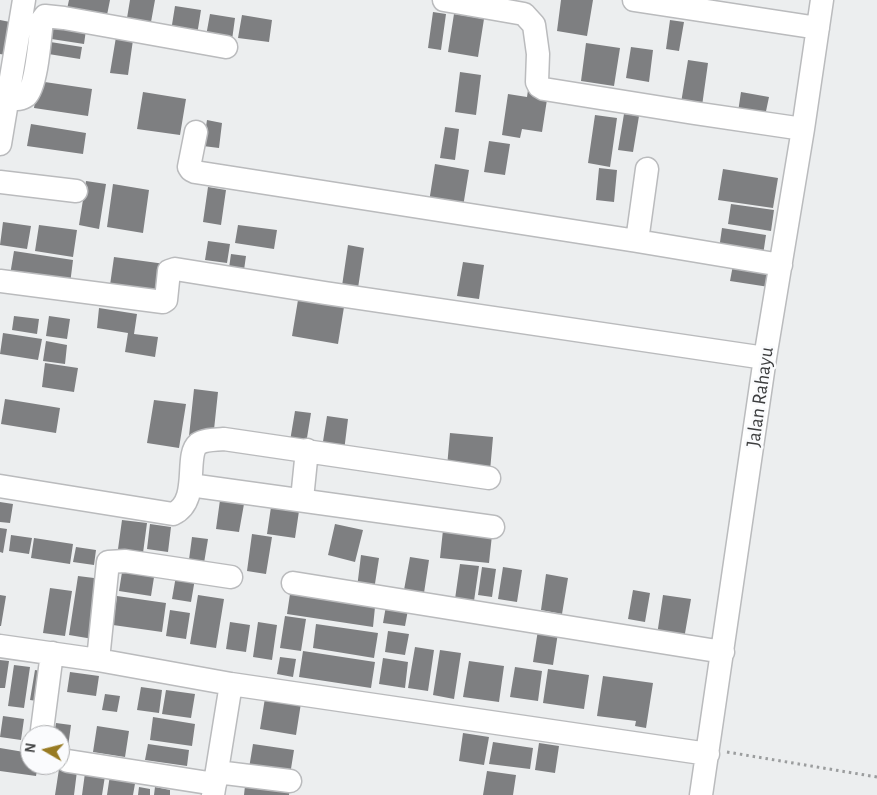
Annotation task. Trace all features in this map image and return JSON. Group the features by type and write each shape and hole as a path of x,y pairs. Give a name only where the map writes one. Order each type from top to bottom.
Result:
{"street":[{"path":"0,144 8,99 6,63 24,0"},
{"path":"444,0 524,14 534,25 538,54 537,82 544,89 694,114 803,129"},
{"path":"634,0 818,28"},
{"name":"Jalan Rahayu","path":"701,795 765,358 803,129 822,0"},
{"path":"8,99 17,100 25,97 30,90 34,78 42,20 45,16 226,46"},
{"path":"196,132 189,167 194,172 781,265"},
{"path":"637,241 647,169"},
{"path":"0,182 76,191"},
{"path":"0,281 163,302 166,300 170,271 175,269 765,358"},
{"path":"0,486 173,514 180,511 185,504 190,485 194,450 198,444 205,441 224,439 489,478"},
{"path":"302,499 307,450"},
{"path":"190,485 302,499 493,527"},
{"path":"98,660 108,562 125,561 231,577"},
{"path":"293,583 723,652"},
{"path":"0,646 98,660 231,684 708,751"},
{"path":"43,725 52,654"},
{"path":"215,784 231,684"},
{"path":"70,761 215,784 290,781"}],"path":[{"path":"708,751 877,777"}],"building":[{"path":"69,0 110,0 107,15 67,9"},
{"path":"130,0 155,0 151,22 127,18"},
{"path":"561,0 593,0 587,36 557,31"},
{"path":"175,6 201,10 197,35 171,31"},
{"path":"433,12 446,14 441,50 428,48"},
{"path":"210,14 235,18 232,40 206,36"},
{"path":"454,14 484,19 478,57 448,52"},
{"path":"242,15 272,20 269,42 238,38"},
{"path":"0,20 10,22 6,55 0,54"},
{"path":"670,20 684,22 679,51 666,49"},
{"path":"47,24 86,30 84,44 45,38"},
{"path":"116,37 133,40 128,75 110,73"},
{"path":"44,41 82,47 80,59 42,53"},
{"path":"586,43 620,48 614,86 581,81"},
{"path":"631,47 653,50 649,82 626,78"},
{"path":"688,60 708,63 702,106 681,103"},
{"path":"460,72 481,75 476,115 455,112"},
{"path":"38,81 92,89 88,116 34,108"},
{"path":"528,90 548,93 542,132 522,129 520,138 502,135 508,94 527,97"},
{"path":"143,92 186,99 180,135 137,129"},
{"path":"741,92 769,97 765,116 738,112"},
{"path":"624,114 639,116 633,152 618,150"},
{"path":"595,115 617,118 610,167 588,163"},
{"path":"207,120 222,123 219,148 203,146"},
{"path":"31,124 86,133 83,154 27,146"},
{"path":"445,127 459,129 455,160 440,158"},
{"path":"489,141 510,144 505,175 484,172"},
{"path":"435,164 469,170 463,207 429,202"},
{"path":"599,168 617,170 614,202 596,200"},
{"path":"723,169 778,178 773,208 718,200"},
{"path":"86,181 106,184 99,229 79,225"},
{"path":"113,184 149,190 143,233 107,227"},
{"path":"208,187 226,190 221,225 203,222"},
{"path":"731,204 774,210 771,231 728,224"},
{"path":"3,222 31,226 27,249 0,245"},
{"path":"39,225 77,230 73,257 35,251"},
{"path":"238,225 277,230 274,249 235,243"},
{"path":"722,228 766,235 763,255 719,249"},
{"path":"208,241 230,244 227,263 205,260"},
{"path":"348,245 364,248 358,288 342,286"},
{"path":"14,251 73,260 70,284 10,275"},
{"path":"231,254 246,256 244,270 229,268"},
{"path":"114,257 165,264 160,292 110,285"},
{"path":"463,262 484,265 479,299 457,296"},
{"path":"733,265 771,271 769,287 730,281"},
{"path":"298,300 344,307 338,344 292,336"},
{"path":"99,308 137,314 134,334 158,337 155,357 125,352 128,333 97,328"},
{"path":"14,316 39,319 37,334 12,330"},
{"path":"49,316 70,319 67,339 46,336"},
{"path":"3,333 42,339 38,360 0,354"},
{"path":"46,341 67,345 65,364 43,361"},
{"path":"45,363 78,368 74,392 42,387"},
{"path":"194,389 218,392 213,439 189,436"},
{"path":"5,399 60,408 56,433 1,424"},
{"path":"154,400 186,404 179,448 147,443"},
{"path":"295,411 311,413 306,444 290,441"},
{"path":"327,416 348,419 344,451 322,448"},
{"path":"450,433 493,437 490,471 447,467"},
{"path":"220,500 244,504 239,532 216,529"},
{"path":"0,502 13,504 10,523 0,522"},
{"path":"271,507 299,511 295,538 267,534"},
{"path":"122,520 147,523 143,553 118,549"},
{"path":"150,524 171,527 168,552 147,549"},
{"path":"335,524 363,530 355,562 328,555"},
{"path":"0,528 7,529 3,553 0,552"},
{"path":"443,530 492,535 489,563 440,558"},
{"path":"252,534 272,537 266,574 247,571"},
{"path":"11,535 32,538 29,554 9,551"},
{"path":"192,537 208,539 203,569 188,567"},
{"path":"34,538 73,544 70,564 31,558"},
{"path":"76,547 96,550 94,565 73,562"},
{"path":"361,555 379,558 374,590 357,588"},
{"path":"410,557 429,560 424,593 404,590"},
{"path":"460,564 479,566 474,601 455,599"},
{"path":"123,566 155,571 151,596 119,591"},
{"path":"482,567 496,569 492,597 478,595"},
{"path":"503,567 522,570 517,602 498,599"},
{"path":"177,570 196,573 191,602 172,599"},
{"path":"546,574 568,578 562,614 541,610"},
{"path":"78,576 102,579 93,639 69,635"},
{"path":"50,588 72,591 65,636 43,633"},
{"path":"633,590 650,593 645,622 628,619"},
{"path":"290,594 375,607 373,627 287,614"},
{"path":"0,595 6,596 1,626 0,626"},
{"path":"198,595 224,599 216,648 190,644"},
{"path":"663,595 691,599 684,639 657,635"},
{"path":"117,596 166,603 162,632 113,625"},
{"path":"386,606 408,610 405,626 383,623"},
{"path":"170,610 190,613 186,639 166,636"},
{"path":"285,616 306,619 301,651 280,648"},
{"path":"230,622 250,625 246,652 226,649"},
{"path":"258,622 277,625 272,660 253,657"},
{"path":"316,624 378,633 374,658 313,648"},
{"path":"538,630 558,633 553,665 533,662"},
{"path":"388,631 409,634 405,655 385,652"},
{"path":"415,647 434,650 428,691 408,688"},
{"path":"440,650 461,653 454,699 433,695"},
{"path":"303,651 375,662 371,688 299,677"},
{"path":"280,657 296,659 293,677 277,674"},
{"path":"383,658 408,662 405,688 379,684"},
{"path":"0,660 9,661 5,688 0,688"},
{"path":"469,661 504,666 499,702 463,697"},
{"path":"14,665 30,667 24,708 8,706"},
{"path":"515,667 542,671 538,701 510,697"},
{"path":"548,669 589,675 584,709 543,703"},
{"path":"35,670 48,672 44,702 30,700"},
{"path":"70,672 99,676 96,696 67,692"},
{"path":"603,676 653,683 646,728 635,726 636,721 597,716"},
{"path":"141,687 162,690 159,713 137,710"},
{"path":"166,690 195,694 191,718 162,714"},
{"path":"105,694 120,696 117,712 102,710"},
{"path":"265,698 301,703 296,735 260,729"},
{"path":"3,716 24,719 23,725 20,725 20,740 0,737"},
{"path":"153,717 195,724 192,746 150,740"},
{"path":"56,723 71,725 70,732 70,725 56,725"},
{"path":"97,726 129,731 125,757 93,752"},
{"path":"463,733 489,737 484,765 459,761"},
{"path":"493,742 533,748 530,769 489,764"},
{"path":"539,743 559,746 555,773 535,770"},
{"path":"148,744 189,750 187,766 145,760"},
{"path":"253,744 294,750 290,775 249,768"},
{"path":"0,748 20,751 20,774 0,771"},
{"path":"70,770 77,771 74,795 55,795 58,775 70,775"},
{"path":"487,771 516,775 513,795 483,795"},
{"path":"85,773 105,776 102,795 82,795"},
{"path":"110,775 136,778 133,795 107,795"},
{"path":"246,777 290,784 289,795 244,795"},
{"path":"139,787 150,789 150,795 138,795"},
{"path":"155,787 170,790 170,795 154,795"}]}
